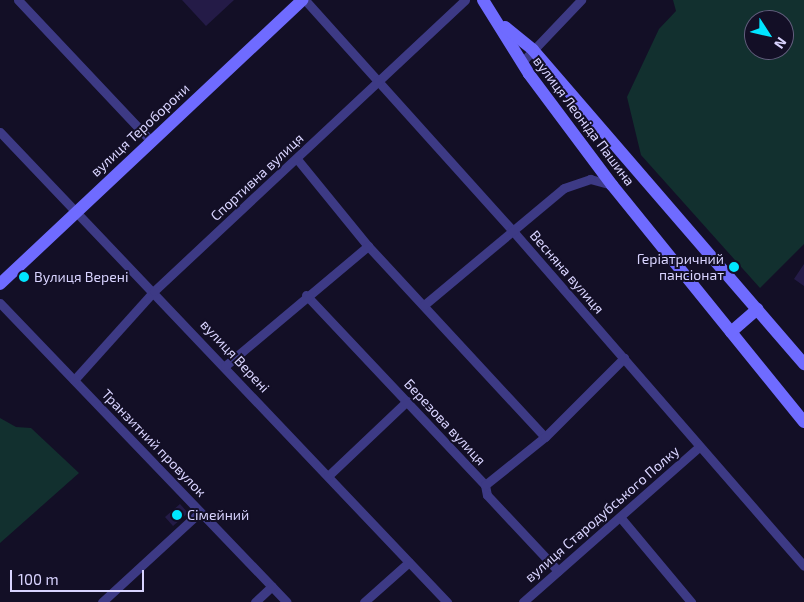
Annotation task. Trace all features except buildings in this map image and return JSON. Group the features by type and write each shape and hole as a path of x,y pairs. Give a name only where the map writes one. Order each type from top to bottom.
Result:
{"main road":[{"name":"вулиця Тероборони","path":"0,283 304,0"},
{"path":"483,0 501,24"},
{"name":"вулиця Леоніда Пашина","path":"501,24 533,50 804,364"},
{"name":"вулиця Леоніда Пашина","path":"501,24 522,62 612,185 804,422"},
{"path":"731,332 757,309"}],"street":[{"path":"18,0 151,141"},
{"name":"Весняна вулиця","path":"304,0 381,81 804,566"},
{"name":"Спортивна вулиця","path":"74,380 154,291 381,81 465,0"},
{"path":"522,62 581,0"},
{"name":"вулиця Верені","path":"0,132 75,212 154,291 447,602"},
{"path":"297,159 368,246 545,437"},
{"path":"424,305 564,188 590,178 612,185"},
{"path":"225,366 306,295 368,246"},
{"name":"Березова вулиця","path":"306,295 485,485 487,495 558,571"},
{"name":"Транзитний провулок","path":"0,303 288,602"},
{"path":"485,485 545,437 624,358"},
{"path":"328,476 407,401"},
{"name":"вулиця Стародубського Полку","path":"522,602 699,447"},
{"path":"102,602 200,512"},
{"path":"620,516 690,602"},
{"path":"364,602 410,562"},
{"path":"255,602 272,586"}],"green space":[{"path":"673,0 804,0 804,244 760,288 641,155 627,97 659,29 676,11"},
{"path":"0,418 16,427 31,428 79,473 0,543"}],"place":[{"name":"Геріатричний пансіонат","path":"734,267"},
{"name":"Вулиця Верені","path":"24,277"},
{"name":"Сімейний","path":"177,515"}]}
